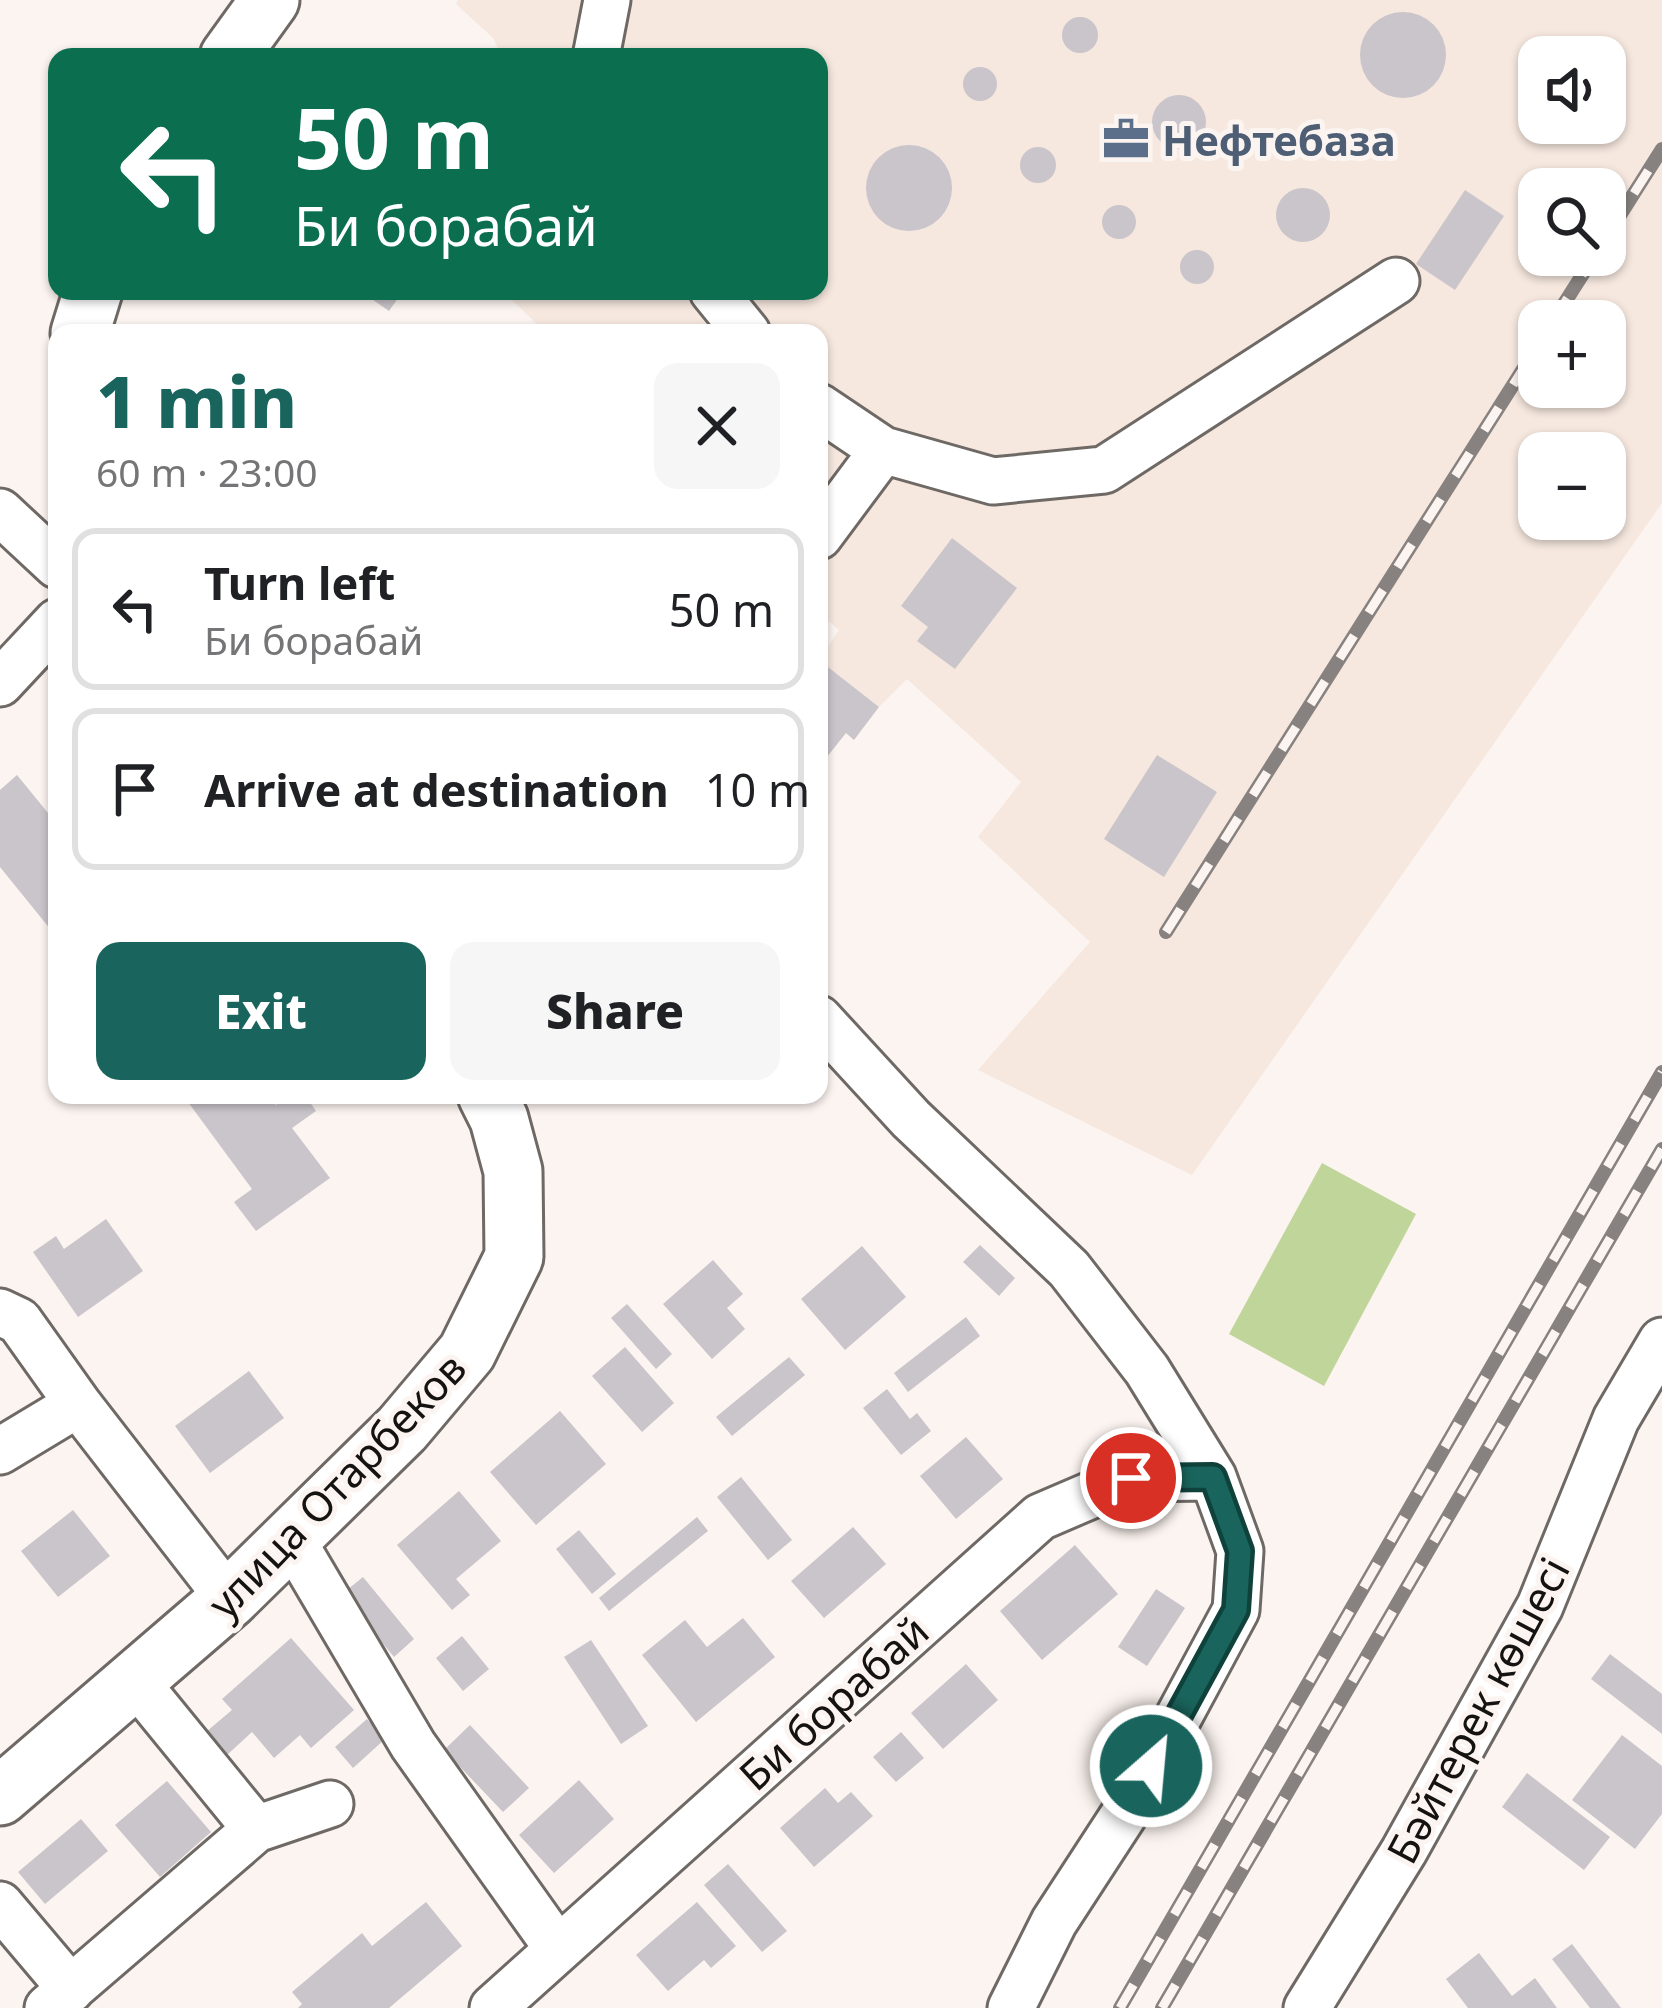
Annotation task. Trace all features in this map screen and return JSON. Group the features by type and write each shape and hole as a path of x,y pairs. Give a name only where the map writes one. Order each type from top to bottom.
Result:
{"main road":[{"path":"235,48 270,0"},
{"name":"улица Отарбеков","path":"0,1796 230,1599 402,1429 467,1352 514,1257 513,1171 501,1104"}],"street":[{"path":"598,48 607,0"},
{"path":"828,413 883,450 993,481 1104,470 1396,281"},
{"path":"720,300 740,324"},
{"path":"828,524 883,450"},
{"path":"0,512 48,557"},
{"path":"0,682 48,631"},
{"path":"828,1028 911,1119 1070,1269 1148,1370 1213,1477 1240,1551 1236,1610 1136,1796 1054,1922 1011,2008"},
{"path":"0,1312 19,1321 230,1599"},
{"name":"Бәйтерек көшесі","path":"1307,2008 1404,1851 1540,1606 1616,1419 1662,1340"},
{"path":"0,1451 78,1404"},
{"name":"Би борабай","path":"493,2008 1040,1517 1131,1478 1213,1477"},
{"path":"291,1538 413,1745 558,1949"},
{"path":"136,1682 256,1829"},
{"path":"0,1905 60,1999 256,1829 330,1804"}],"shaded area":[{"path":"458,0 1662,0 1662,503 1192,1175 978,1070 1090,942 978,837 1021,782 907,679 879,707 828,667 828,646 839,630 828,621 828,324 537,324 512,300 828,300 828,48 498,48 456,4"}],"green space":[{"path":"1322,1163 1416,1214 1324,1386 1229,1334"}],"building":[{"path":"1403,12 1433,25 1446,55 1433,85 1403,98 1373,85 1360,55 1373,25"},
{"path":"1080,17 1093,22 1098,35 1093,48 1080,53 1067,48 1062,35 1067,22"},
{"path":"980,67 992,72 997,84 992,96 980,101 968,96 963,84 968,72"},
{"path":"1179,95 1198,103 1206,122 1198,141 1179,149 1160,141 1152,122 1160,103"},
{"path":"909,145 939,158 952,188 939,218 909,231 879,218 866,188 879,158"},
{"path":"1038,147 1051,152 1056,165 1051,178 1038,183 1025,178 1020,165 1025,152"},
{"path":"1303,188 1322,196 1330,215 1322,234 1303,242 1284,234 1276,215 1284,196"},
{"path":"1465,190 1504,216 1455,290 1416,264"},
{"path":"1119,205 1131,210 1136,222 1131,234 1119,239 1107,234 1102,222 1107,210"},
{"path":"1197,250 1209,255 1214,267 1209,279 1197,284 1185,279 1180,267 1185,255"},
{"path":"373,300 397,300 389,311"},
{"path":"952,538 1017,588 955,669 917,641 928,627 901,606"},
{"path":"828,667 879,707 854,740 846,733 828,756"},
{"path":"1157,755 1217,792 1164,877 1104,839"},
{"path":"17,775 48,813 48,926 0,867 0,790"},
{"path":"189,1104 311,1104 316,1111 292,1128 330,1178 256,1231 234,1202 252,1189"},
{"path":"106,1219 143,1271 78,1317 33,1252 56,1236 64,1249"},
{"path":"980,1245 1015,1278 999,1296 963,1262"},
{"path":"862,1246 906,1297 845,1350 801,1299"},
{"path":"713,1260 743,1294 727,1308 745,1329 712,1359 663,1304"},
{"path":"627,1304 672,1354 656,1369 611,1318"},
{"path":"966,1317 980,1336 908,1392 894,1373"},
{"path":"625,1347 674,1403 642,1432 592,1376"},
{"path":"789,1357 805,1375 732,1436 716,1417"},
{"path":"249,1371 284,1418 210,1473 175,1426"},
{"path":"887,1389 910,1419 917,1413 931,1431 901,1455 863,1408"},
{"path":"560,1411 606,1464 536,1525 490,1472"},
{"path":"966,1437 1003,1479 956,1519 920,1476"},
{"path":"741,1477 792,1540 768,1560 717,1497"},
{"path":"459,1491 501,1541 456,1579 470,1595 452,1610 397,1545"},
{"path":"73,1510 110,1556 58,1597 21,1551"},
{"path":"697,1517 708,1531 609,1611 599,1598"},
{"path":"853,1527 886,1564 824,1618 791,1581"},
{"path":"579,1530 616,1574 592,1594 556,1549"},
{"path":"1075,1545 1118,1594 1042,1660 1000,1611"},
{"path":"363,1577 414,1639 394,1657 342,1594"},
{"path":"1156,1589 1185,1608 1147,1666 1118,1647"},
{"path":"743,1618 775,1657 696,1722 642,1655 685,1620 707,1647"},
{"path":"462,1636 489,1669 463,1691 436,1658"},
{"path":"291,1638 354,1710 311,1748 300,1735 274,1758 252,1732 227,1755 206,1732 232,1710 222,1699"},
{"path":"591,1640 648,1726 621,1744 564,1657"},
{"path":"1610,1654 1662,1694 1662,1734 1591,1679"},
{"path":"966,1664 998,1700 943,1749 911,1713"},
{"path":"367,1719 385,1739 353,1768 335,1747"},
{"path":"470,1725 529,1788 503,1812 444,1750"},
{"path":"901,1732 924,1758 896,1782 873,1757"},
{"path":"1622,1735 1662,1766 1662,1814 1635,1849 1572,1800"},
{"path":"1527,1773 1610,1837 1584,1870 1502,1807"},
{"path":"579,1780 614,1819 554,1873 519,1835"},
{"path":"167,1781 211,1832 160,1877 115,1825"},
{"path":"825,1788 838,1803 851,1792 873,1816 814,1867 780,1828"},
{"path":"81,1819 108,1851 45,1904 18,1872"},
{"path":"728,1864 787,1931 762,1952 704,1885"},
{"path":"426,1902 462,1946 389,2008 298,2008 302,2004 292,1992 362,1933 372,1946"},
{"path":"697,1902 736,1946 711,1968 704,1960 668,1991 636,1955"},
{"path":"1572,1944 1621,2008 1590,2008 1552,1959"},
{"path":"1479,1953 1512,1996 1535,1978 1557,2008 1468,2008 1446,1979"}],"railway":[{"path":"1626,206 1662,149"},
{"path":"1566,300 1582,276"},
{"path":"1166,932 1518,377"},
{"path":"1120,2008 1662,1072"},
{"path":"1162,2008 1662,1149"}],"place":[{"name":"Нефтебаза","path":"1126,139"}],"route":[{"path":"1131,1478 1213,1477 1240,1551 1236,1610 1151,1766"}]}
